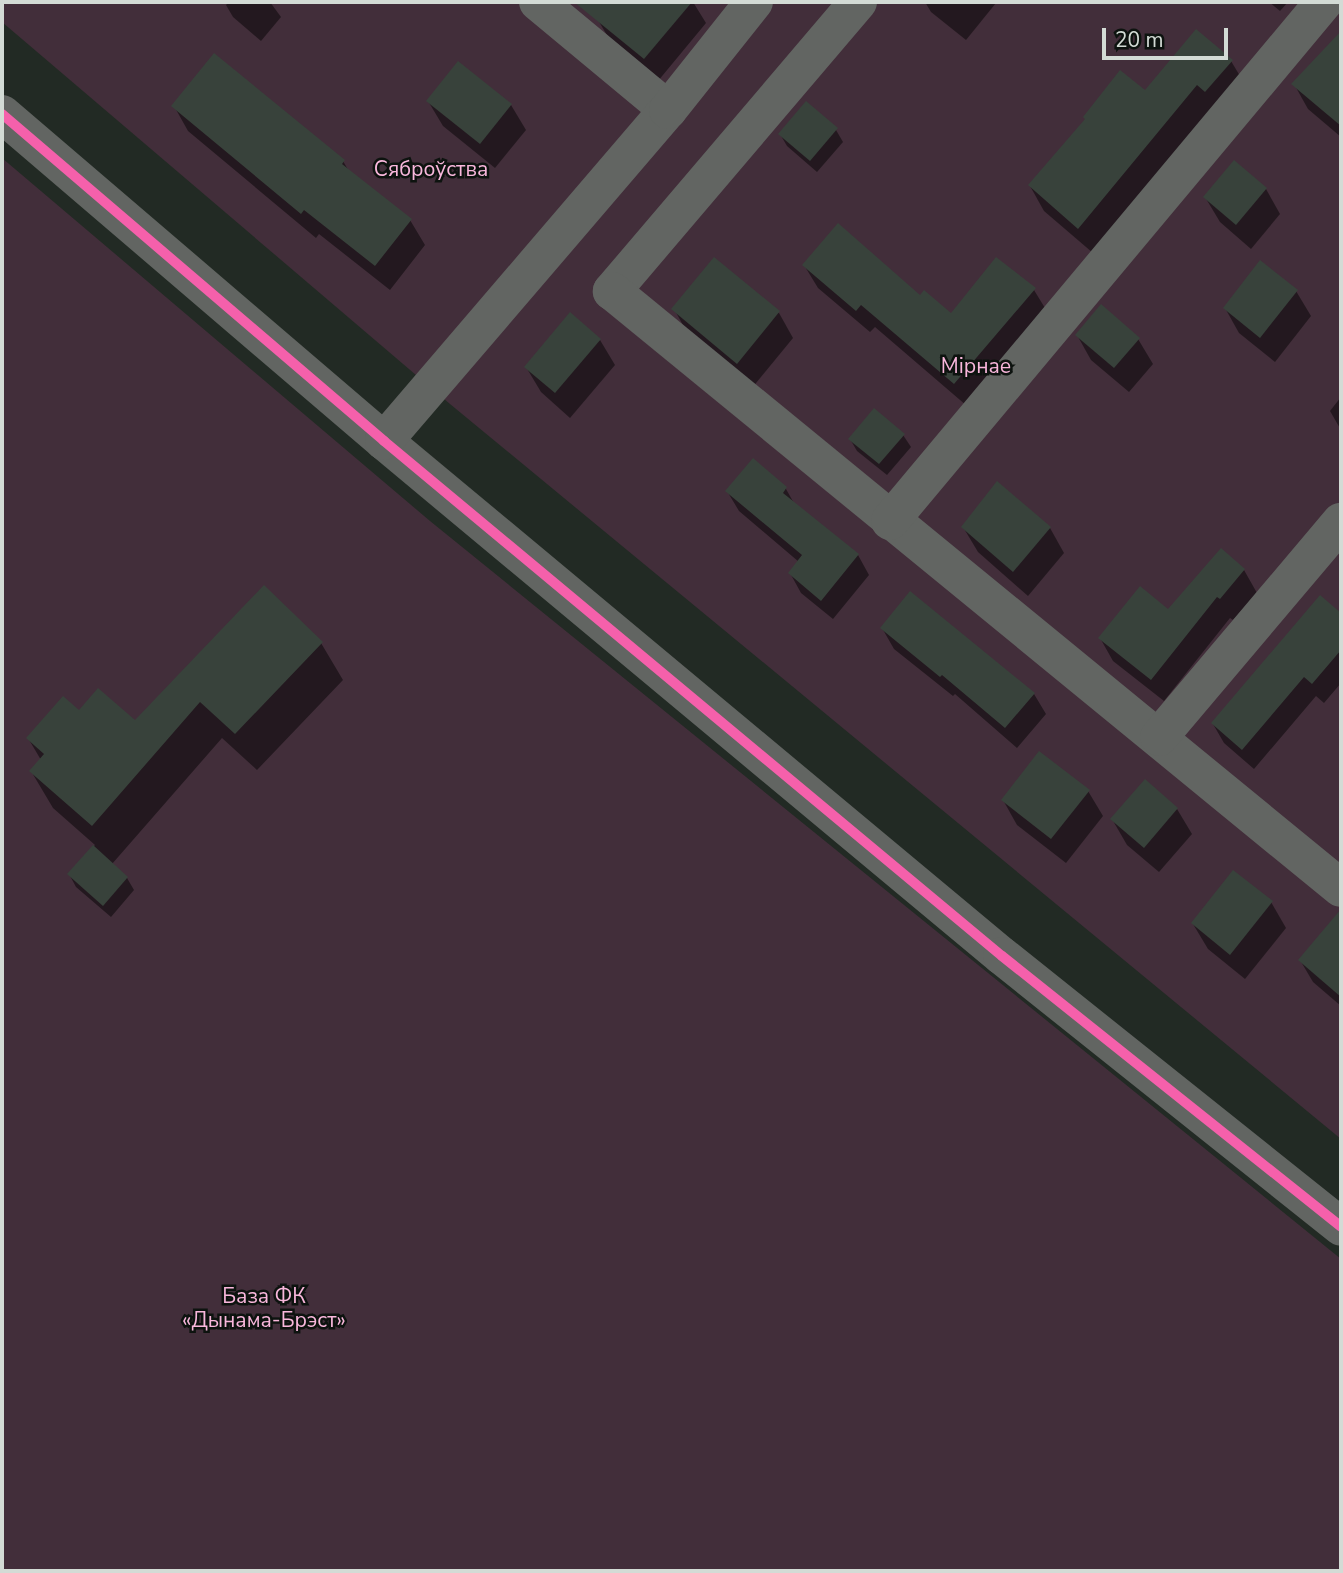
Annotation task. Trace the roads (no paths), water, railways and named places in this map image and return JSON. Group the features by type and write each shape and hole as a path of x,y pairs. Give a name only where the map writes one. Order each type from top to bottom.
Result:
{"street":[{"path":"538,2 668,110"},
{"path":"384,441 668,110 754,2"},
{"path":"858,2 612,291 1341,888"},
{"path":"890,521 1324,2"},
{"path":"2,114 384,441 1002,956 1341,1227"},
{"path":"1159,737 1341,522"}],"park label":[{"name":"Сяброўства","path":"431,169"},
{"name":"Мірнае","path":"976,366"},
{"name":"База ФК «Дынама-Брэст»","path":"264,1308"}]}
